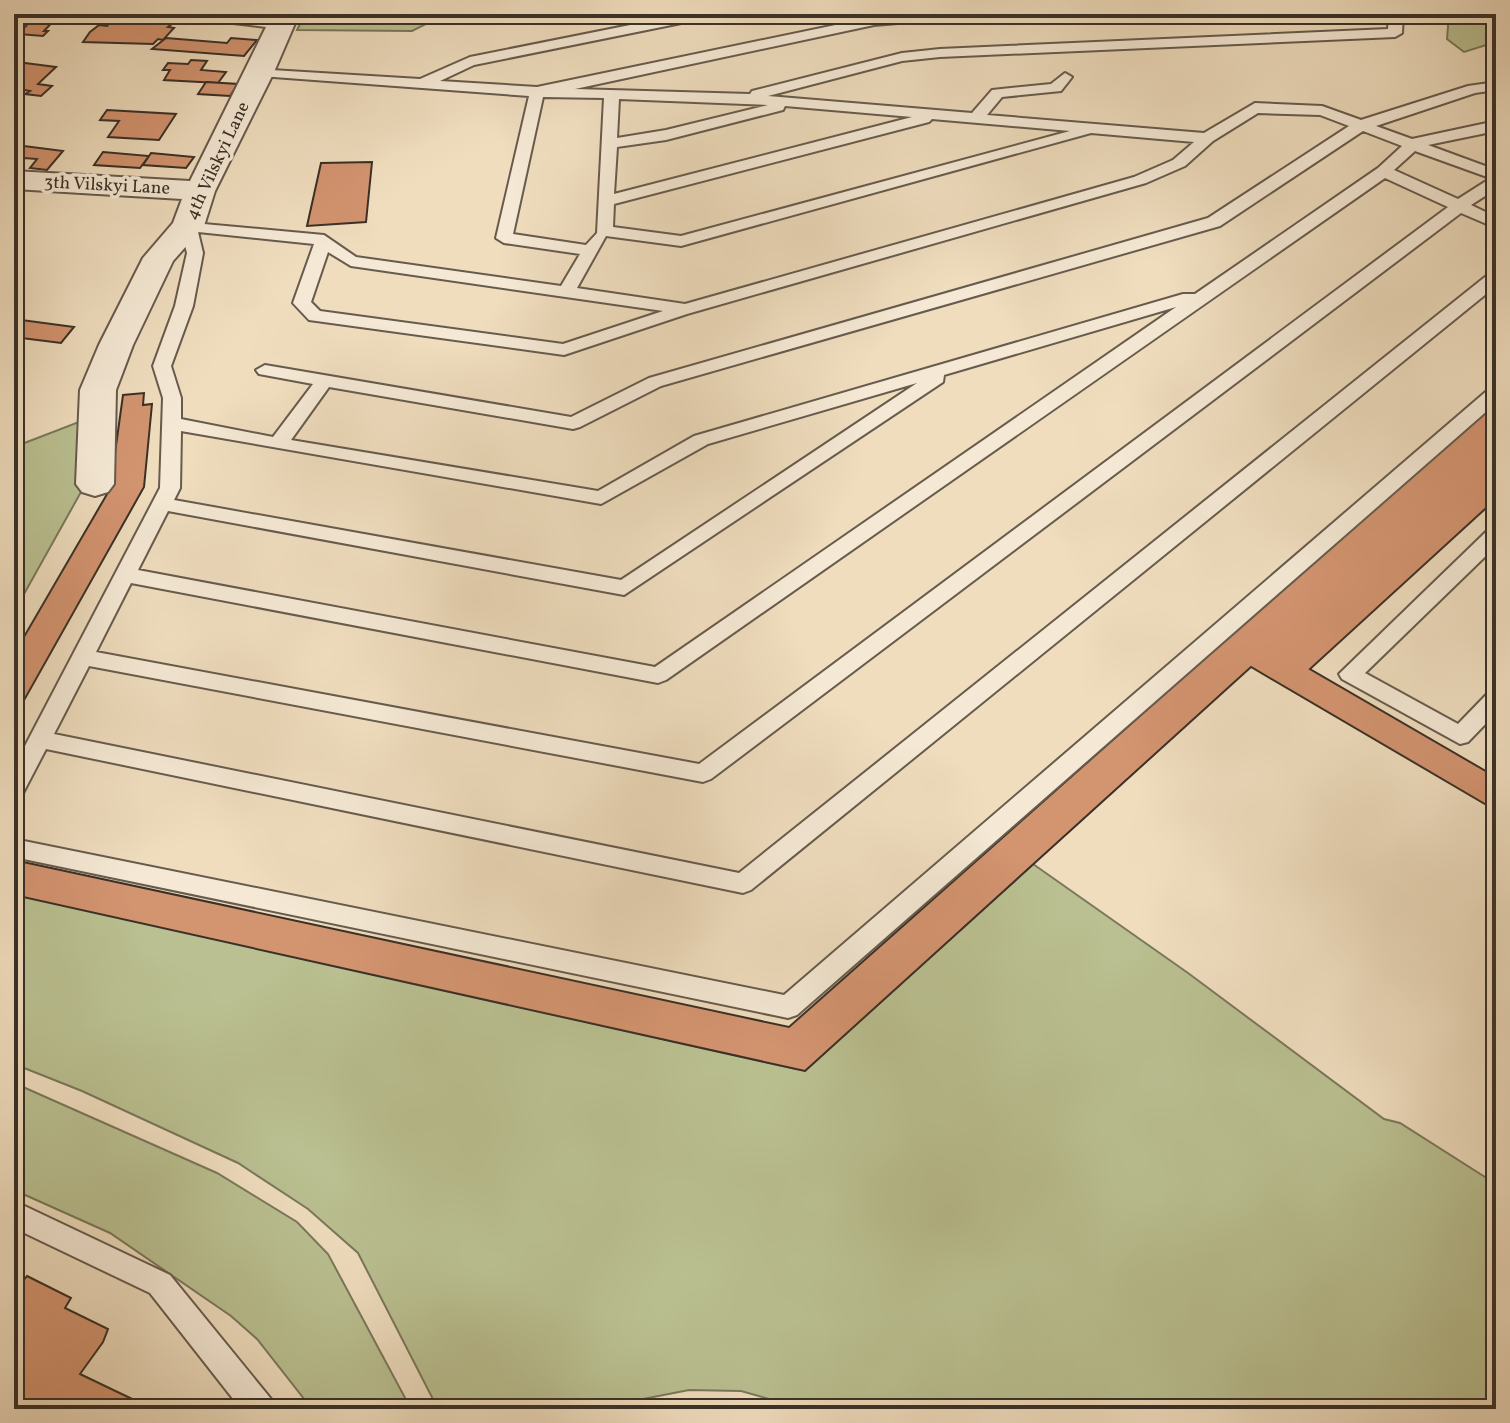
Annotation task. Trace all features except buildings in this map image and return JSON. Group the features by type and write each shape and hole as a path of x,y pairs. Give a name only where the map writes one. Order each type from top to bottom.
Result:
{"street":[{"path":"218,14 283,17"},
{"name":"4th Vilskyi Lane","path":"95,484 98,390 116,345 159,258 188,226 200,191 260,72 283,17"},
{"name":"3th Vilskyi Lane","path":"14,180 200,191"}],"lane":[{"path":"420,84 470,61 706,14"},
{"path":"537,92 874,21 957,14"},
{"path":"741,98 902,57 1395,33 1396,14"},
{"path":"260,72 537,92 741,98 1207,138"},
{"path":"976,118 997,93 1056,88 1065,77"},
{"path":"265,370 573,423 655,382 1214,222 1362,125 1473,89 1496,86"},
{"path":"537,92 504,238 591,251"},
{"path":"566,292 604,231 612,95"},
{"path":"609,144 666,135 795,103"},
{"path":"324,240 302,303 315,316 564,350 686,309 1140,180 1179,163 1207,138 1255,108 1322,111 1496,175"},
{"path":"605,201 940,115"},
{"path":"126,575 658,675 1384,171 1414,143 1496,126"},
{"path":"604,231 681,241 1096,128"},
{"path":"1384,171 1496,223"},
{"path":"82,657 703,773 1459,206 1496,182"},
{"path":"14,789 170,488 172,398 162,366 184,306 195,253 188,226 324,240 351,261 686,309"},
{"path":"40,739 743,883 1496,277"},
{"path":"171,423 601,498 701,440 1206,293"},
{"path":"162,504 624,588 954,366"},
{"path":"278,444 325,380"},
{"path":"14,848 788,1007 1496,393"},
{"path":"1496,534 1350,674 1460,736 1496,699"},
{"path":"14,1214 160,1284 260,1409"}],"green space":[{"path":"305,14 416,14 430,22 412,31 297,30"},
{"path":"1449,14 1496,14 1496,42 1464,52 1447,39"},
{"path":"97,415 81,492 14,612 14,447"},
{"path":"1033,864 1188,973 1384,1119 1400,1123 1496,1184 1496,1409 804,1409 741,1391 689,1390 592,1409 438,1409 358,1253 308,1209 238,1163 82,1091 14,1064 14,894 805,1071"},
{"path":"14,1083 217,1173 297,1222 328,1254 411,1409 312,1409 257,1339 231,1316 110,1233 14,1190"}]}
